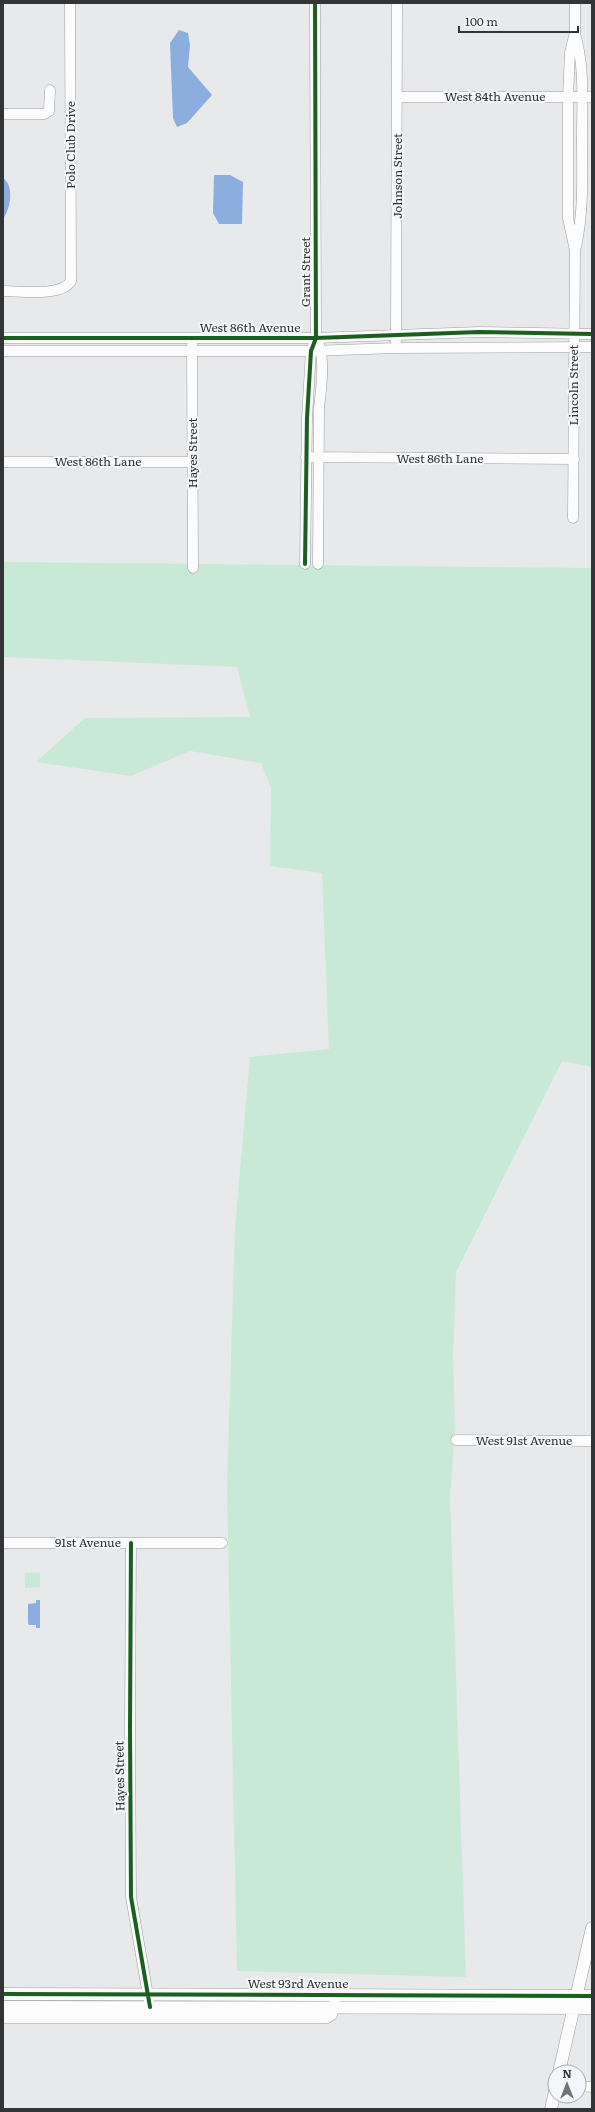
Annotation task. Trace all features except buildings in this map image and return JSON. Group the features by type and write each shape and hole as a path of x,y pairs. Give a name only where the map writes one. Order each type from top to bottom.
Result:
{"street":[{"name":"Polo Club Drive","path":"3,292 57,291 68,287 71,281 70,3"},
{"name":"Grant Street","path":"315,3 316,351 319,458 318,564"},
{"name":"Johnson Street","path":"396,348 398,97 397,3"},
{"name":"Lincoln Street","path":"575,3 575,32 570,53 568,97 568,218 575,251"},
{"name":"Lincoln Street","path":"573,518 575,251 582,221 587,97 581,53 575,32"},
{"path":"3,114 44,114 49,111 50,90"},
{"name":"West 84th Avenue","path":"398,97 587,97"},
{"name":"West 86th Avenue","path":"3,338 316,338 479,332 592,334"},
{"name":"Hayes Street","path":"192,338 193,568"},
{"name":"West 86th Avenue","path":"3,350 316,351 396,348 592,347"},
{"name":"Grant Street","path":"305,564 307,418 316,351"},
{"name":"West 86th Lane","path":"306,457 574,459"},
{"name":"West 86th Lane","path":"3,462 193,462"},
{"name":"West 91st Avenue","path":"456,1440 592,1441"},
{"name":"Hayes Street","path":"131,1543 131,1897 150,2007"},
{"name":"91st Avenue","path":"3,1544 222,1543"},
{"path":"561,2064 592,1928"},
{"name":"West 93rd Avenue","path":"3,1994 592,1996"},
{"path":"3,2018 328,2018 332,2015 335,1994"},
{"name":"West 93rd Avenue","path":"3,2007 592,2008"}],"green space":[{"path":"3,562 592,568 592,1067 562,1061 456,1272 453,1357 455,1433 450,1497 466,1977 237,1971 227,1488 235,1228 250,1057 329,1049 322,873 270,866 271,788 261,763 190,751 131,776 36,762 85,718 250,717 237,667 3,657"},
{"path":"40,1572 40,1587 25,1588 25,1573"}],"water":[{"path":"179,30 188,33 190,45 188,67 212,95 187,123 177,127 173,118 170,43"},
{"path":"214,175 230,175 243,182 242,224 219,224 213,213"},
{"path":"3,178 9,187 10,198 8,210 3,219"},
{"path":"36,1600 40,1600 40,1628 36,1628 36,1625 29,1625 28,1623 28,1604 36,1603"}],"cycle path":[{"path":"305,564 307,418 311,351 316,338 315,3"},
{"path":"3,338 316,338 479,332 592,334"},
{"path":"131,1543 131,1897 150,2007"},
{"path":"3,1994 592,1996"}]}
